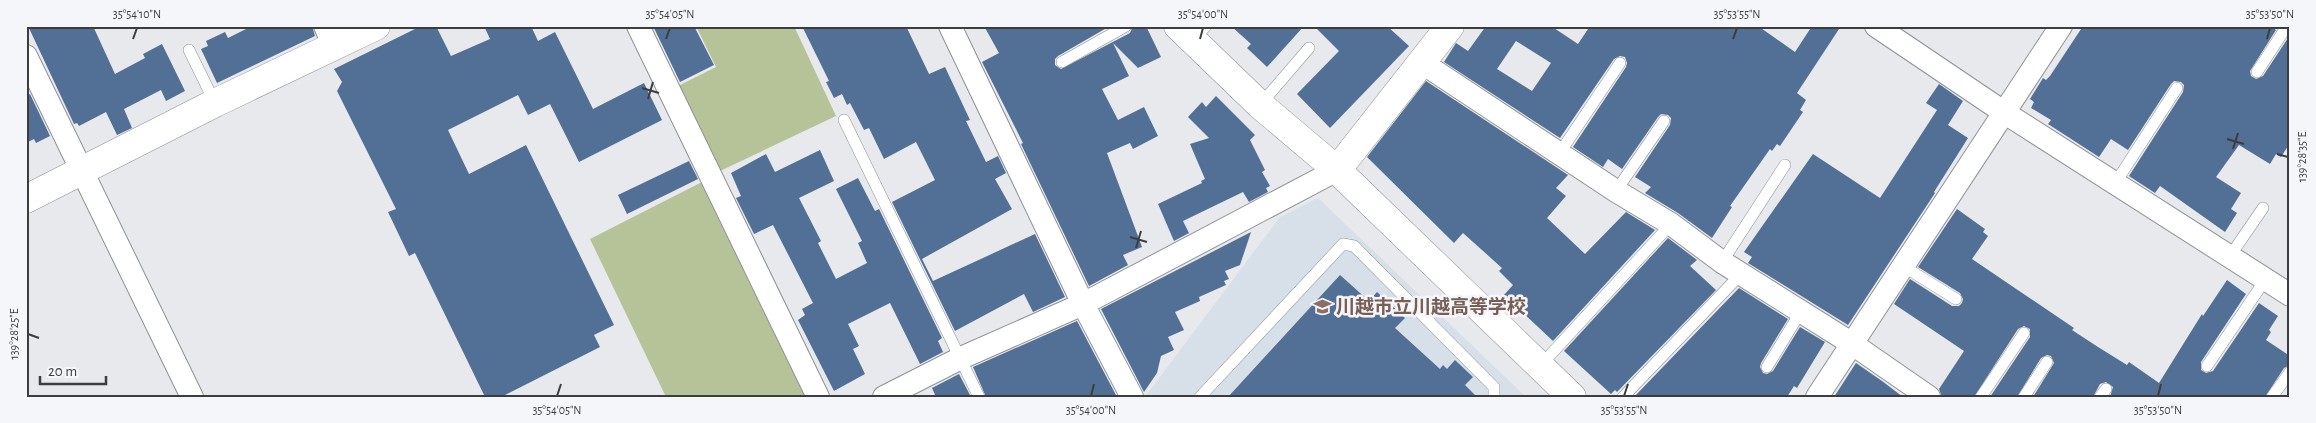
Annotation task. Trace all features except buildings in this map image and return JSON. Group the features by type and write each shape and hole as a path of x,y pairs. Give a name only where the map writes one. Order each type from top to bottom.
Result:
{"street":[{"path":"26,199 215,103 330,36 376,26"},
{"path":"638,26 818,397"},
{"path":"950,26 1084,304 1132,397"},
{"path":"1876,26 2005,113 2116,182 2290,295"},
{"path":"1817,397 2061,26"},
{"path":"884,397 961,358 1084,304 1336,170 1421,62 1443,28"},
{"path":"1192,31 1260,105 1336,170 1572,397"},
{"path":"26,56 32,81 82,169 192,397"},
{"path":"1421,62 1616,191 1671,224 1732,268 1800,313 1851,343 1929,397"}],"lane":[{"path":"1062,62 1126,26"},
{"path":"2257,72 2287,26"},
{"path":"1260,105 1309,48"},
{"path":"189,50 215,103"},
{"path":"1559,154 1620,63"},
{"path":"2116,182 2177,88"},
{"path":"844,120 961,358 978,397"},
{"path":"1616,191 1664,121"},
{"path":"1623,397 1732,268 1785,165"},
{"path":"2230,256 2263,208"},
{"path":"1540,366 1671,224"},
{"path":"1200,397 1343,244 1354,246 1494,387 1494,397"},
{"path":"1903,266 1956,299"},
{"path":"2207,366 2265,280"},
{"path":"1767,368 1800,313"},
{"path":"1981,397 2024,333"},
{"path":"2024,397 2047,362"},
{"path":"2272,397 2290,372"}],"shaded area":[{"name":"川越市立川越高等学校","path":"1318,198 1526,397 1145,397 1280,217"}],"green space":[{"path":"696,26 794,26 836,116 720,171 678,86 716,67"},
{"path":"702,182 808,397 666,397 590,239"}],"place":[{"name":"川越市立川越高等学校","path":"1322,307"}]}
